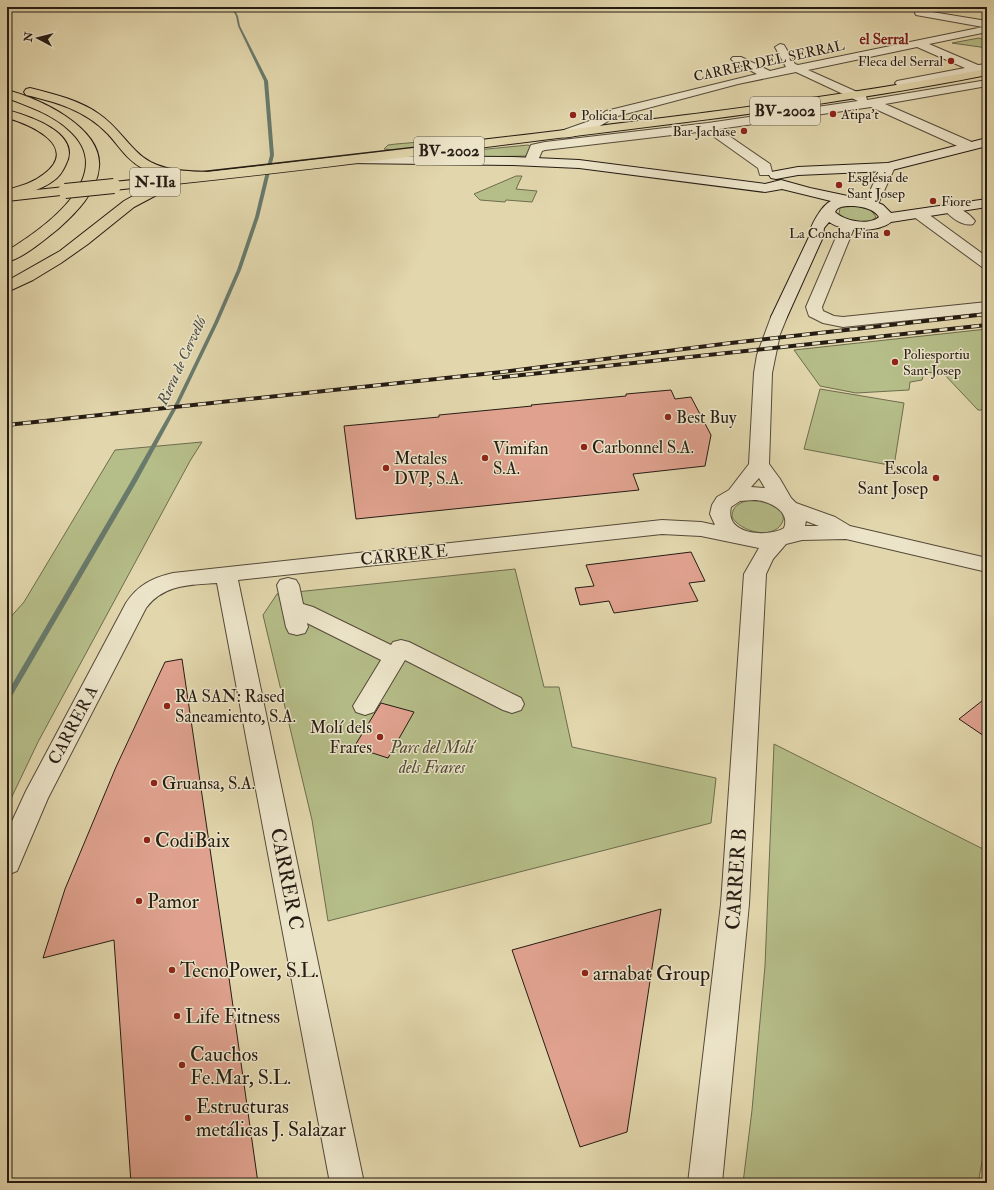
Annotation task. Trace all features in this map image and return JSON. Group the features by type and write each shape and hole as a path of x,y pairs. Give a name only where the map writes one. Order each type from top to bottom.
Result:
{"main road":[{"name":"BV-2002","path":"202,177 402,154 437,152 575,133 746,116 987,77"},
{"path":"7,88 61,100 84,109 103,122 139,160 150,168 176,174 202,177"},
{"path":"7,94 40,107 65,120 75,128 88,145 92,155 92,166 91,176 84,192 68,212 38,238 7,257"},
{"name":"BV-2002","path":"597,130 860,98"},
{"path":"7,114 33,121 53,136 61,146 63,154 62,164 46,179 35,185 7,195"},
{"path":"7,287 69,252 138,197 159,188 202,177"},
{"name":"N-IIa","path":"7,195 202,177"}],"street":[{"path":"920,13 986,28"},
{"name":"CARRER DEL SERRAL","path":"575,133 610,114 657,101 986,28"},
{"path":"919,44 984,69"},
{"path":"780,47 788,63 798,69 969,146"},
{"path":"737,59 769,75"},
{"path":"532,162 536,148 545,146 708,127 860,98 984,69"},
{"path":"860,98 987,83"},
{"path":"575,133 597,130 606,117 618,127"},
{"path":"708,127 765,166 766,180"},
{"path":"766,180 803,170 867,170 888,168 987,142"},
{"path":"352,160 532,162 766,180 807,192 872,204 882,211 887,218"},
{"path":"872,204 888,168"},
{"path":"766,180 817,200 842,223 852,227"},
{"path":"856,202 839,203 829,210 822,218 816,229 816,237 779,317 766,355 763,373 759,465 728,500 720,512 721,519 734,535 754,541 814,533 846,532 987,565"},
{"path":"816,237 852,227 874,225 884,221 887,218 987,203"},
{"path":"951,209 968,220"},
{"path":"919,214 987,264"},
{"path":"852,227 814,307 815,313 823,318 830,321 843,322 987,307"},
{"path":"759,465 795,516 793,530 782,537"},
{"path":"728,500 745,494 760,494 828,522 846,532"},
{"name":"CARRER E","path":"662,527 689,519 728,500"},
{"name":"CARRER E","path":"147,591 159,584 173,580 662,527 701,529 734,535"},
{"name":"CARRER B","path":"734,535 747,556 755,574"},
{"name":"CARRER B","path":"704,1183 735,904 755,574 764,556 782,537"},
{"name":"CARRER C","path":"226,575 347,1183"},
{"path":"288,585 295,618 306,612 395,657"},
{"name":"CARRER A","path":"7,863 35,798 130,616 139,600 147,591"},
{"path":"365,706 400,648 512,704"}],"green space":[{"path":"979,38 987,41 987,48 952,43"},
{"path":"467,138 474,139 442,144 433,143 423,147 392,150 384,149 388,145"},
{"path":"528,145 531,146 526,156 386,159"},
{"path":"516,176 522,176 516,189 537,191 532,202 480,200 474,194"},
{"path":"853,205 871,210 876,217 872,220 858,222 847,219 839,214 840,208"},
{"name":"Poliesportiu Sant Josep","path":"987,329 987,410 978,410 942,372 924,373 922,380 910,382 909,390 856,393 820,386 794,350"},
{"path":"820,389 904,403 894,466 804,449"},
{"path":"202,442 190,461 38,742 7,807 7,621 24,602 115,450"},
{"path":"749,500 760,501 778,509 782,513 782,523 771,532 764,533 749,530 736,522 732,517 733,510 742,502"},
{"name":"Parc del Molí dels Frares","path":"515,569 544,687 559,687 572,747 716,778 711,823 328,921 312,820 263,615 277,594"},
{"path":"774,744 987,851 987,1136 978,1183 743,1183 752,1110 765,966"}],"building":[{"path":"671,390 675,399 691,397 711,435 705,466 633,474 639,490 356,519 344,426 439,417 439,415"},
{"path":"691,552 705,581 689,583 698,601 614,613 609,601 580,605 575,588 594,586 586,565"},
{"path":"182,659 258,1183 131,1183 114,940 43,958 65,889 116,767 165,662"},
{"path":"987,697 987,738 959,719"},
{"name":"Molí dels Frares","path":"381,703 414,712 388,758 354,747"},
{"path":"661,909 627,1132 580,1147 512,950"}],"waterway":[{"name":"Riera de Cervelló","path":"7,699 133,483 178,402 216,323 239,270 257,217 272,155 266,81 239,26 237,16 232,7"}],"railway":[{"path":"7,425 502,372 731,343 987,314"},
{"path":"494,378 987,325"}],"place":[{"name":"Fleca del Serral","path":"951,61"},
{"name":"Atipa't","path":"833,114"},
{"name":"Policia Local","path":"573,115"},
{"name":"Bar Jachase","path":"744,131"},
{"name":"Església de Sant Josep","path":"839,185"},
{"name":"Fiore","path":"933,201"},
{"name":"La Concha Fina","path":"887,233"},
{"name":"Poliesportiu Sant Josep","path":"895,362"},
{"name":"Best Buy","path":"668,417"},
{"name":"Carbonnel S.A.","path":"584,447"},
{"name":"Vimifan S.A.","path":"485,458"},
{"name":"Metales DVP, S.A.","path":"386,468"},
{"name":"Escola Sant Josep","path":"936,478"},
{"name":"RA SAN: Rased Saneamiento, S.A.","path":"167,706"},
{"name":"Molí dels Frares","path":"380,737"},
{"name":"Gruansa, S.A.","path":"154,783"},
{"name":"CodiBaix","path":"147,840"},
{"name":"Pamor","path":"139,901"},
{"name":"TecnoPower, S.L.","path":"172,970"},
{"name":"arnabat Group","path":"585,973"},
{"name":"Life Fitness","path":"177,1016"},
{"name":"Cauchos Fe.Mar, S.L.","path":"182,1065"},
{"name":"Estructuras metálicas J. Salazar","path":"188,1118"}],"district":[{"name":"el Serral","path":"884,39"}]}
